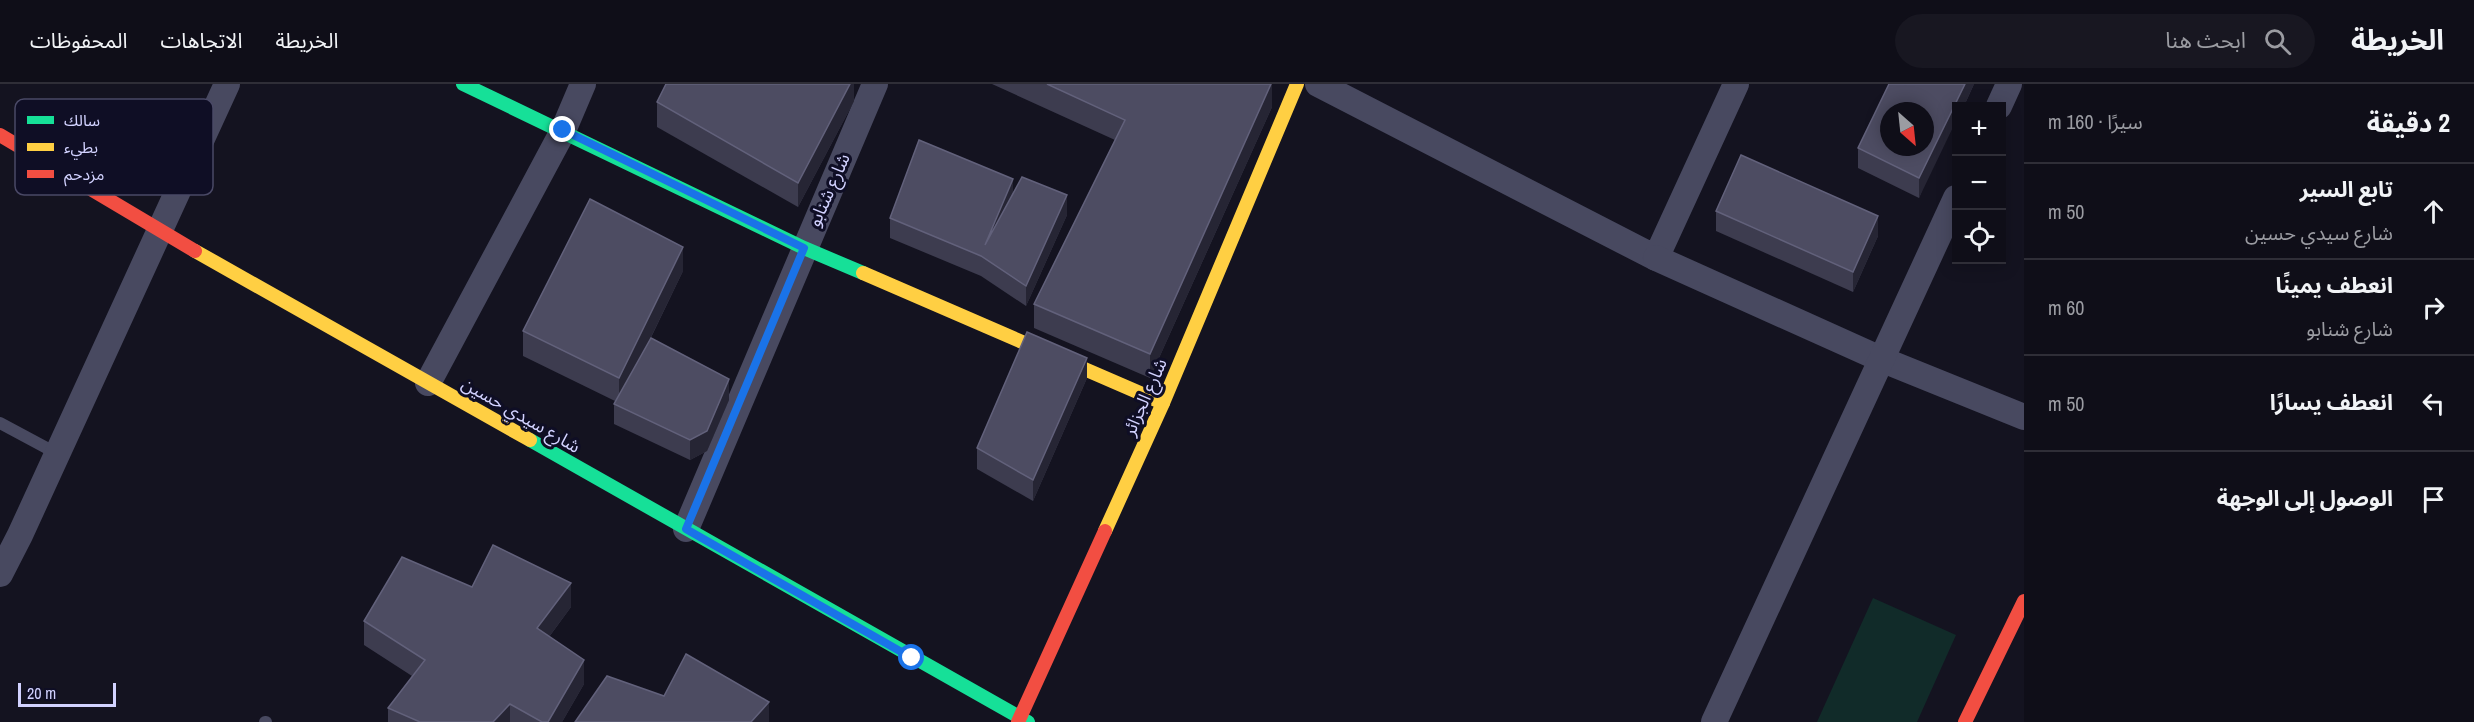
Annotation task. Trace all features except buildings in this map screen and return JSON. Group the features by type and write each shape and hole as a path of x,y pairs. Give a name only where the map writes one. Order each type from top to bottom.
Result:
{"main road":[{"path":"463,84 563,130 804,248 1162,403"},
{"name":"شارع الجزائر","path":"1022,720 1162,403 1297,84"},
{"name":"شارع سيدي حسين","path":"0,135 15,144"},
{"name":"شارع سيدي حسين","path":"100,195 1022,720"},
{"path":"1965,722 2024,601"}],"street":[{"path":"213,115 227,84"},
{"path":"428,383 563,130 583,84"},
{"name":"شارع شنابو","path":"686,529 875,84"},
{"path":"1318,84 1656,258 1882,360 2024,417"},
{"path":"1656,258 1736,84"},
{"path":"2001,102 2009,84"},
{"path":"0,574 176,195"},
{"path":"1714,722 1952,207"}],"lane":[{"path":"0,423 57,453"}],"green space":[{"path":"1873,598 1956,635 1917,722 1817,722"}],"traffic: fast":[{"path":"463,84 804,248 863,273"},
{"path":"530,440 1028,722"}],"traffic: slow":[{"path":"1105,531 1163,403 1297,84"},
{"path":"195,251 530,440"},
{"path":"863,273 1163,403"}],"traffic: jam":[{"path":"0,135 15,144"},
{"path":"101,195 195,251"},
{"path":"1018,722 1105,531"},
{"path":"1965,722 2024,601"}],"route":[{"path":"563,130 804,248 686,529 912,658"}]}
